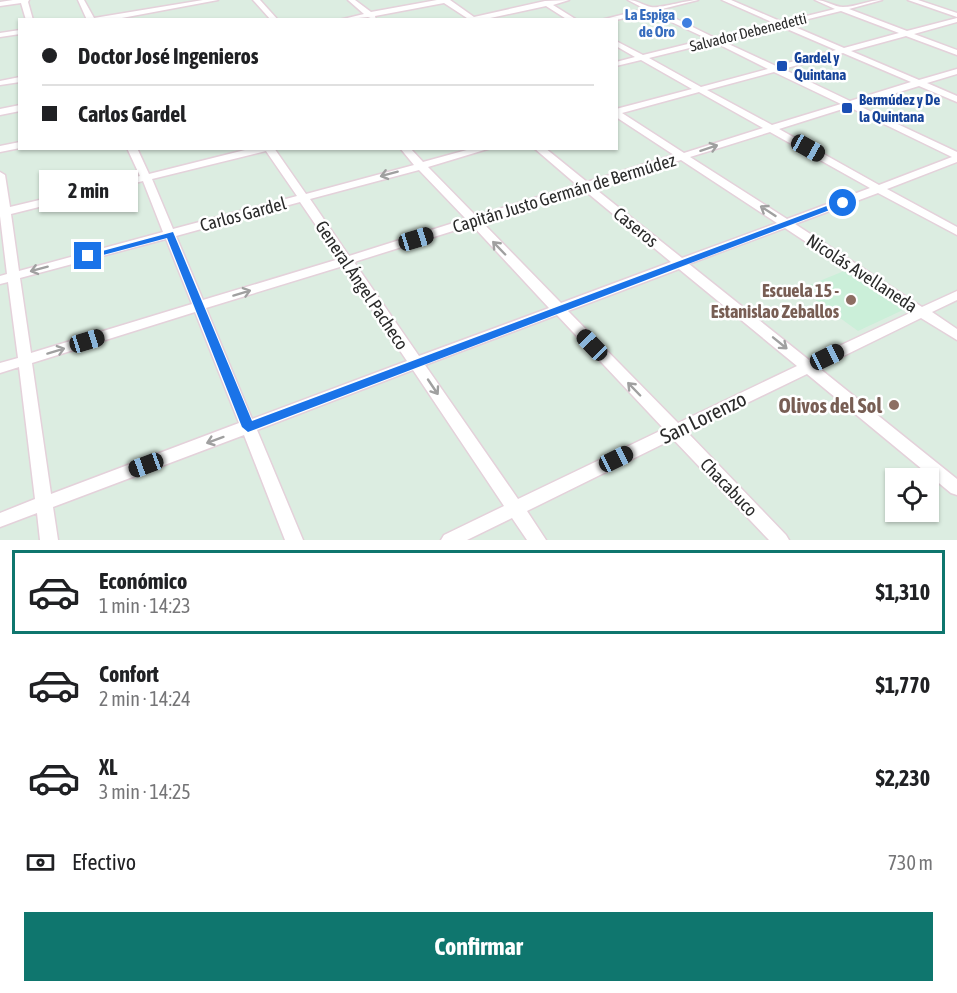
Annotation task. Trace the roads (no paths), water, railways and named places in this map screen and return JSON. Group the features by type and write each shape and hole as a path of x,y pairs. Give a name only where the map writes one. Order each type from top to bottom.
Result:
{"street":[{"path":"0,4 25,0 30,18"},
{"path":"81,0 89,18"},
{"path":"106,18 215,0"},
{"path":"256,0 273,18"},
{"path":"351,0 373,17 446,0 471,18"},
{"path":"476,18 543,2 566,0"},
{"path":"631,0 957,158"},
{"path":"613,18 695,0"},
{"path":"725,0 957,99"},
{"path":"818,0 957,53"},
{"name":"Salvador Debenedetti","path":"618,64 879,0"},
{"path":"911,0 957,15"},
{"path":"543,2 571,18"},
{"path":"169,7 177,18"},
{"path":"618,112 957,20"},
{"path":"0,35 18,32"},
{"path":"618,44 957,232"},
{"name":"Capitán Justo Germán de Bermúdez","path":"0,368 957,71"},
{"path":"0,83 18,79"},
{"path":"0,112 18,108"},
{"name":"Nicolás Avellaneda","path":"618,114 957,335"},
{"path":"0,149 18,145"},
{"path":"133,150 147,178 294,540"},
{"path":"3,213 260,150"},
{"name":"General Ángel Pacheco","path":"269,150 537,540"},
{"name":"Chacabuco","path":"406,150 780,540"},
{"name":"Carlos Gardel","path":"0,280 480,150"},
{"name":"Caseros","path":"540,150 957,488"},
{"path":"0,520 559,311 957,158"},
{"path":"0,175 3,213 26,360 49,540"},
{"name":"San Lorenzo","path":"450,540 957,295"}],"place":[{"name":"La Espiga de Oro","path":"687,23"},
{"name":"Gardel y Quintana","path":"782,66"},
{"name":"Bermúdez y De la Quintana","path":"847,108"},
{"name":"Escuela 15 - Estanislao Zeballos","path":"851,300"},
{"name":"Olivos del Sol","path":"894,405"}]}
